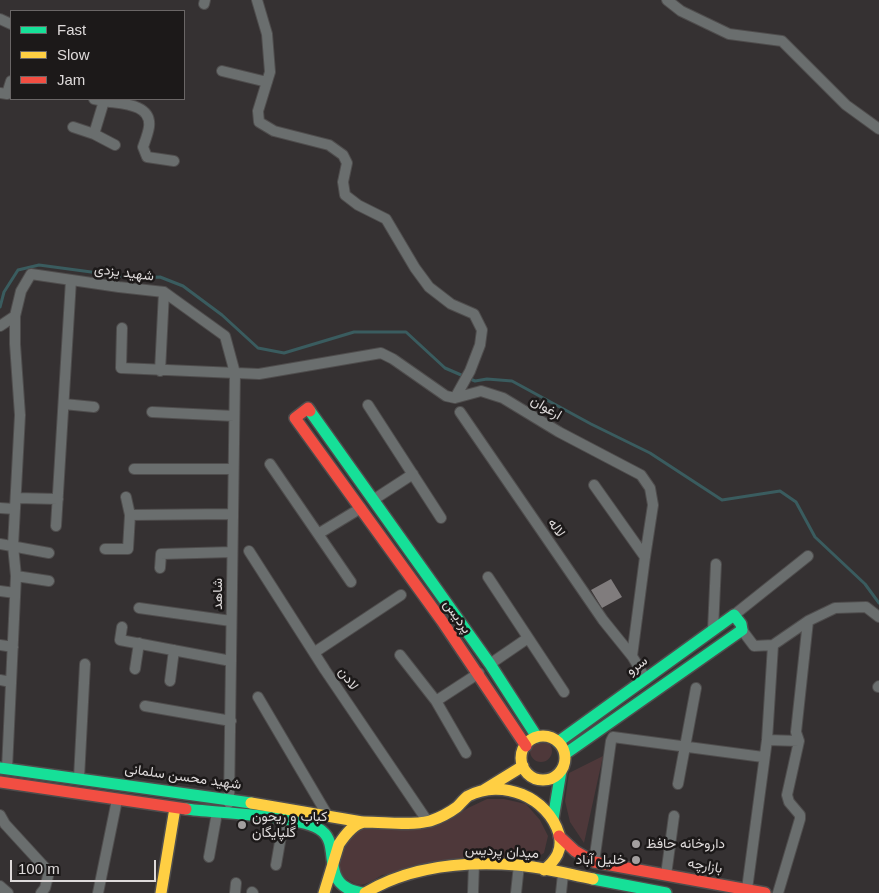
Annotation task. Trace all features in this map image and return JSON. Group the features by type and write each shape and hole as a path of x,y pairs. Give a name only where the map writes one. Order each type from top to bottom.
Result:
{"street":[{"path":"122,328 121,368 259,374 381,353 394,359 446,396 455,398 470,371 480,344 482,330 474,314 451,304 429,287 415,268 386,218 345,195 342,182 347,163 343,155 329,145 274,132 259,122 258,111 270,72 267,34 256,0"},
{"path":"667,0 681,11 729,34 782,41 846,106 879,129"},
{"path":"222,71 267,82"},
{"path":"0,93 7,94 10,84"},
{"path":"94,134 100,100 142,103 150,126 143,146 147,157 174,161"},
{"path":"73,127 94,134 115,145"},
{"name":"شهید یزدی","path":"15,316 21,291 31,274 164,292 225,336 235,373"},
{"path":"56,526 71,280"},
{"path":"160,371 164,292"},
{"path":"0,326 15,316"},
{"path":"4,768 5,681 12,647 16,576 13,546 20,415 15,316"},
{"name":"شاهد","path":"229,814 235,373"},
{"name":"ارغوان","path":"455,398 481,391 503,398 559,432 641,476 650,488 653,505 644,557 632,656"},
{"path":"64,404 94,407"},
{"path":"368,405 441,518"},
{"name":"پردیس","path":"526,746 479,673 362,508 295,418 308,408 490,664 537,737"},
{"path":"152,412 234,416"},
{"name":"لاله","path":"460,412 603,620 632,656"},
{"path":"270,464 351,582"},
{"path":"134,469 233,469"},
{"path":"318,534 362,508 413,474"},
{"path":"594,485 644,557"},
{"path":"105,549 128,549 130,515 126,497"},
{"path":"16,498 58,499"},
{"path":"0,508 15,509"},
{"path":"130,515 232,514"},
{"path":"0,544 49,553"},
{"name":"لادن","path":"249,551 325,670 428,822"},
{"path":"160,568 161,554 232,552"},
{"path":"808,556 734,615 754,646 773,644 808,621 834,608 866,607 879,617"},
{"path":"713,630 716,564"},
{"path":"16,576 49,581"},
{"path":"488,577 564,692"},
{"path":"0,592 15,594"},
{"path":"315,652 401,595"},
{"path":"139,608 231,621"},
{"name":"سرو","path":"558,742 734,615"},
{"path":"778,893 800,819 800,815 789,802 787,796 799,742 796,732 808,621"},
{"path":"122,627 120,640 231,660"},
{"path":"565,754 742,630"},
{"path":"436,701 528,638"},
{"path":"135,669 139,643"},
{"path":"747,889 763,757 767,740 773,644"},
{"path":"0,645 12,647"},
{"path":"170,681 174,650"},
{"path":"682,652 690,665"},
{"path":"400,655 436,701 466,753"},
{"path":"632,656 646,678"},
{"path":"80,778 85,664"},
{"path":"678,784 696,688"},
{"path":"258,697 328,816"},
{"path":"145,706 231,721"},
{"path":"554,819 565,754 558,742 551,738 537,737 522,752 523,766 527,772 539,780 553,778 561,770"},
{"path":"594,862 611,741 614,737 763,757"},
{"path":"767,740 799,742"},
{"path":"324,893 342,837 350,829 362,822 428,822 444,815 466,798 482,791 523,766"},
{"name":"شهید محسن سلمانی","path":"4,768 229,798 362,822"},
{"path":"0,782 175,808 284,819 316,827 324,832 330,842 332,865"},
{"path":"482,791 507,790 519,793 529,797 544,808 554,819"},
{"path":"98,893 117,800"},
{"path":"161,893 175,808"},
{"path":"209,857 217,813"},
{"path":"0,815 5,824 48,872 41,893"},
{"path":"666,874 674,816"},
{"path":"276,865 284,819"},
{"name":"میدان پردیس","path":"332,865 336,879 345,887 354,892 364,893 397,877 464,863 518,865 544,870 560,853 559,836 554,819"},
{"name":"بازارچه","path":"559,836 583,857 594,862 765,893"},
{"path":"473,893 474,863"},
{"path":"516,893 518,865"},
{"path":"544,870 666,893"},
{"path":"561,893 563,874"},
{"path":"602,893 603,880"},
{"path":"0,886 8,893"}],"shaded area":[{"path":"537,740 545,740 552,747 552,755 545,762 537,762 530,755 530,747"},
{"path":"603,756 584,843 570,822 565,801 569,773"},
{"path":"487,799 504,799 526,804 540,820 548,836 544,853 532,860 382,875 361,885 355,884 343,876 339,869 341,854 345,847 362,829 444,822"}],"building":[{"path":"611,579 622,597 602,608 591,590"}],"waterway":[{"path":"0,307 4,292 18,270 39,265 136,278 160,277 183,286 222,315 258,348 284,353 354,332 406,332 445,368 475,381 487,379 512,381 591,424 650,453 722,500 780,491 796,502 815,537 865,584 879,603"}],"traffic: fast":[{"path":"310,411 490,664 537,737"},
{"path":"558,742 734,615 741,624 742,630 565,754"},
{"path":"0,768 251,803"},
{"path":"553,819 561,771"},
{"path":"186,809 278,818 312,826 322,831 327,837 330,844 333,868 340,883 349,889 362,893"},
{"path":"593,879 666,893"}],"traffic: slow":[{"path":"543,736 555,740 561,746 565,758 561,770 555,776 543,780 531,776 525,770 521,758 525,746 531,740 543,736"},
{"path":"484,790 523,766"},
{"path":"324,893 339,844 356,825 364,822 406,824 430,821 454,809 468,796 481,791 495,789 509,790 522,794 545,810 553,821 559,834 560,845 558,854 544,870"},
{"path":"251,803 362,822"},
{"path":"161,893 175,808"},
{"path":"365,893 382,884 419,871 458,865 497,864 526,866 593,879"}],"traffic: jam":[{"path":"310,411 308,408 295,418 442,621 526,746"},
{"path":"0,782 186,809"},
{"path":"559,836 575,851 594,862 765,893"}],"place":[{"name":"کباب و ریحون گلپایگان","path":"242,825"},
{"name":"داروخانه حافظ","path":"636,844"},
{"name":"خلیل آباد","path":"636,860"}]}
